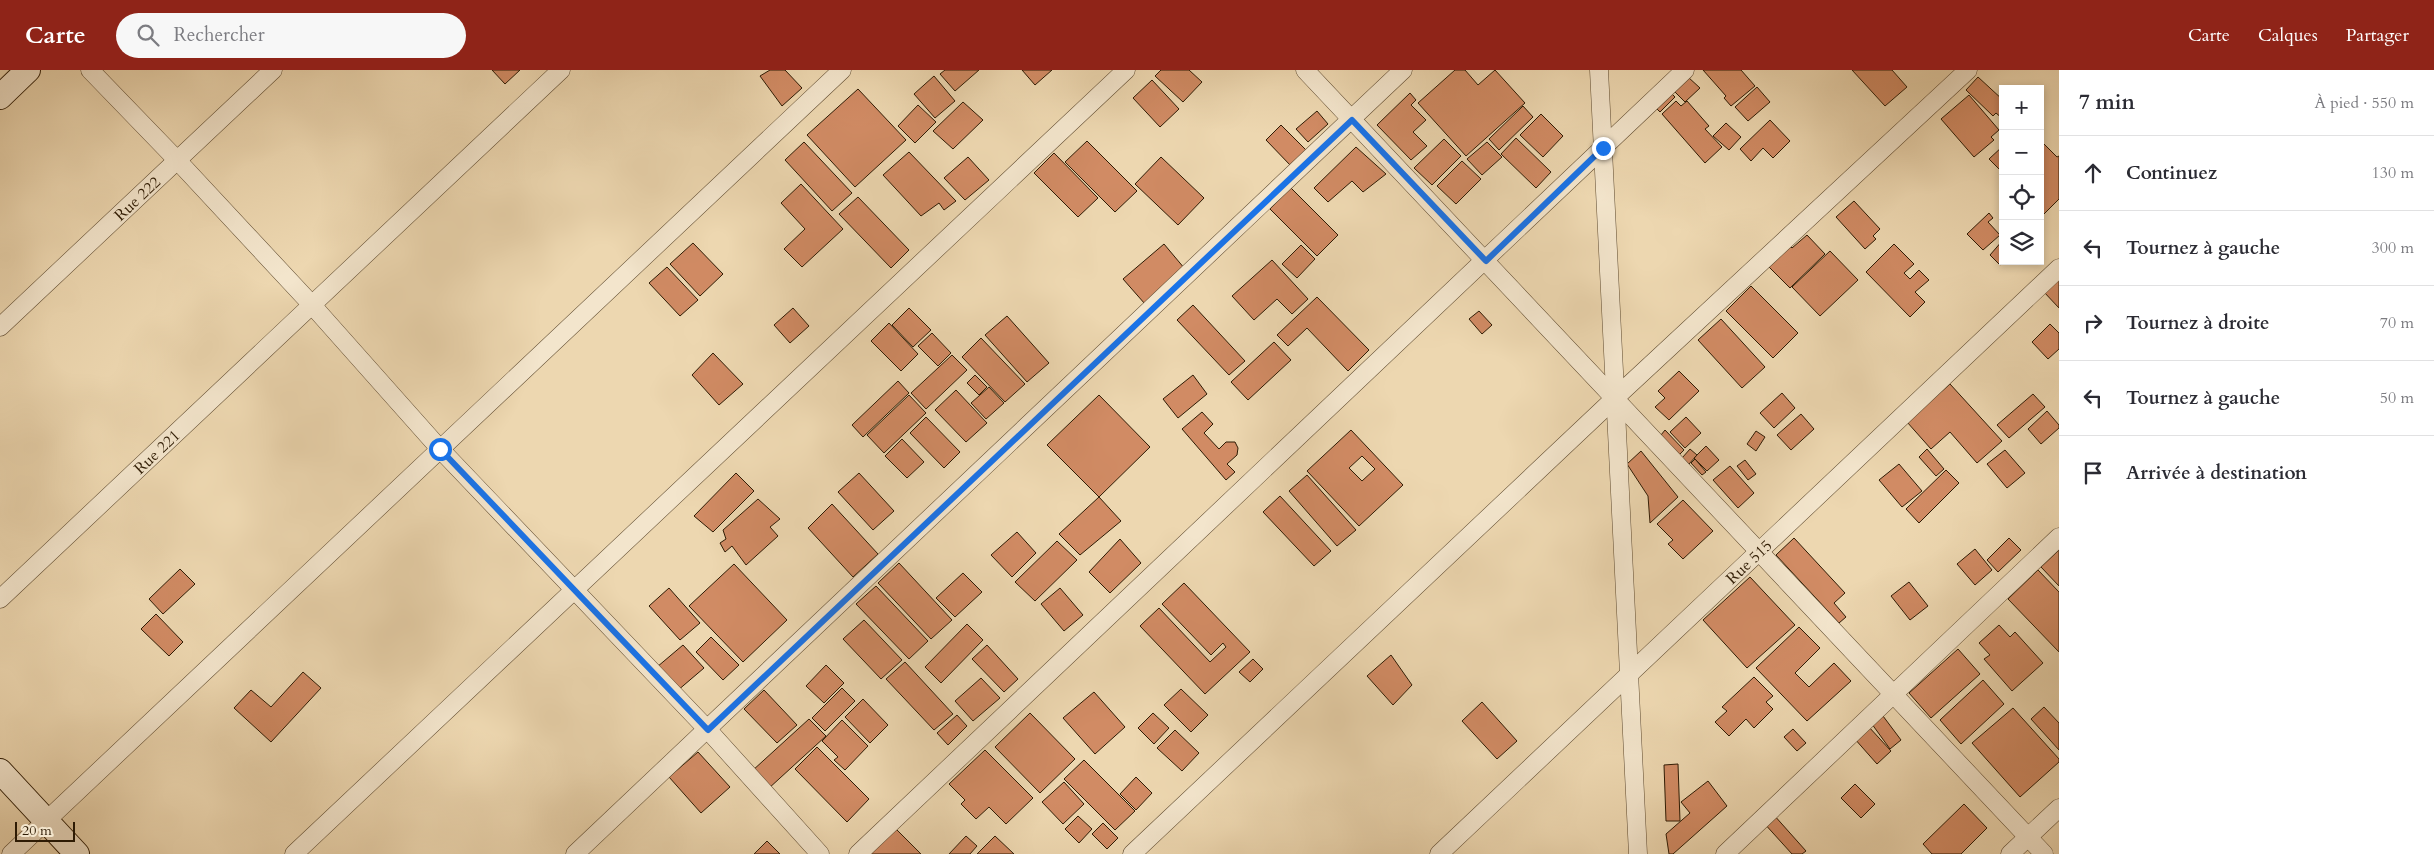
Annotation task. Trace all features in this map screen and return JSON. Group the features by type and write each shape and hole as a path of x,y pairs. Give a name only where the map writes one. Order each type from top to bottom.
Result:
{"main road":[{"path":"0,97 28,70"},
{"path":"0,771 77,854"}],"street":[{"path":"90,70 312,305 440,449 708,730 820,854"},
{"name":"Rue 222","path":"0,327 273,70"},
{"name":"Rue 221","path":"0,599 561,70"},
{"path":"11,854 842,70"},
{"path":"294,854 1126,70"},
{"path":"1305,70 1760,550 2044,854"},
{"path":"576,854 1403,70"},
{"path":"1599,70 1638,854"},
{"path":"858,854 1486,261 1685,70"},
{"path":"1132,854 1615,398 1968,70"},
{"name":"Rue 515","path":"1439,854 2059,268"},
{"path":"1725,854 2059,538"},
{"path":"2010,854 2059,808"}],"building":[{"path":"492,70 520,70 505,84"},
{"path":"770,70 785,70 802,88 782,106 760,76"},
{"path":"945,70 979,70 955,91 940,74"},
{"path":"1022,70 1052,70 1035,85"},
{"path":"1161,70 1189,70 1202,82 1183,102 1155,76"},
{"path":"1455,70 1465,70 1478,85 1495,70 1525,103 1466,156 1418,103"},
{"path":"1703,70 1741,70 1755,86 1731,106 1724,98 1726,96"},
{"path":"1852,70 1892,70 1907,87 1885,106"},
{"path":"934,76 955,101 935,118 914,94"},
{"path":"1688,77 1700,88 1685,102 1673,90"},
{"path":"1978,77 1999,96 1999,116 1996,113 1993,116 1966,90"},
{"path":"1152,80 1179,109 1160,127 1133,98"},
{"path":"1757,87 1770,102 1748,121 1735,107"},
{"path":"858,89 906,140 855,187 807,135"},
{"path":"1669,91 1675,97 1660,112 1654,106"},
{"path":"1410,93 1416,100 1411,105 1426,120 1413,132 1427,146 1411,160 1377,125"},
{"path":"1969,95 1999,130 1991,137 1994,140 1974,157 1941,119"},
{"path":"1676,101 1681,106 1687,101 1709,126 1705,129 1722,147 1705,163 1662,114"},
{"path":"963,102 983,120 953,149 933,131"},
{"path":"918,105 936,122 915,143 898,126"},
{"path":"1523,106 1533,117 1499,150 1489,139"},
{"path":"1317,111 1328,124 1308,142 1296,129"},
{"path":"1541,114 1563,136 1543,157 1520,135"},
{"path":"1770,120 1790,141 1773,158 1763,148 1751,161 1740,149"},
{"path":"1726,123 1741,137 1729,150 1713,136"},
{"path":"1281,125 1307,151 1291,166 1266,140"},
{"path":"1516,138 1551,172 1536,188 1501,154"},
{"path":"1444,139 1461,156 1432,185 1414,168"},
{"path":"1087,141 1137,191 1115,212 1065,162"},
{"path":"804,142 852,193 832,211 785,160"},
{"path":"1487,142 1502,157 1482,175 1467,159"},
{"path":"2044,144 2057,157 2059,156 2059,199 2044,214"},
{"path":"1356,147 1386,174 1363,192 1352,181 1328,202 1314,188"},
{"path":"1999,150 1999,169 1989,159"},
{"path":"909,152 956,201 944,210 939,203 921,216 883,175"},
{"path":"1054,153 1098,198 1078,217 1034,173"},
{"path":"968,157 989,180 965,200 944,178"},
{"path":"1161,157 1204,198 1178,225 1135,184"},
{"path":"1462,161 1481,179 1456,204 1437,186"},
{"path":"801,184 843,229 802,267 784,249 805,229 781,203"},
{"path":"1291,188 1338,235 1317,256 1270,209"},
{"path":"858,197 909,250 891,268 839,214"},
{"path":"1854,201 1880,229 1873,236 1876,239 1865,249 1836,217"},
{"path":"1989,213 1993,218 1988,222 1999,236 1983,250 1967,234"},
{"path":"1807,235 1825,254 1790,288 1766,264 1787,243 1792,248"},
{"path":"693,243 723,274 700,296 670,264"},
{"path":"1164,244 1185,269 1145,304 1123,279"},
{"path":"1894,244 1914,264 1904,273 1910,279 1919,270 1929,280 1915,292 1925,302 1910,317 1866,272"},
{"path":"1301,245 1315,259 1297,278 1282,264"},
{"path":"1999,245 1999,264 1990,255"},
{"path":"1830,251 1858,280 1820,316 1792,287"},
{"path":"1272,260 1308,299 1292,314 1277,299 1254,320 1232,296"},
{"path":"667,267 698,300 680,316 649,283"},
{"path":"2059,277 2059,308 2043,291"},
{"path":"1751,286 1798,333 1773,358 1726,311"},
{"path":"1317,297 1369,350 1348,371 1307,328 1288,346 1277,335"},
{"path":"1193,305 1245,361 1229,375 1177,320"},
{"path":"793,308 809,326 790,343 774,325"},
{"path":"909,308 931,330 913,347 892,325"},
{"path":"1479,311 1492,325 1482,334 1469,319"},
{"path":"1007,316 1049,363 1027,382 985,335"},
{"path":"1721,319 1765,367 1742,388 1698,340"},
{"path":"889,323 918,354 901,371 871,341"},
{"path":"2050,324 2059,333 2059,349 2048,359 2032,342"},
{"path":"932,333 951,353 938,366 918,346"},
{"path":"981,338 1025,384 1005,402 962,357"},
{"path":"1274,342 1291,360 1248,400 1231,382"},
{"path":"713,353 743,384 719,405 692,375"},
{"path":"952,355 967,370 926,409 911,393"},
{"path":"1679,371 1699,391 1669,420 1655,407 1665,398 1658,391"},
{"path":"975,375 987,387 979,395 967,383"},
{"path":"1193,375 1207,394 1178,418 1163,399"},
{"path":"898,381 909,393 863,437 852,425"},
{"path":"1950,384 2002,441 1977,463 1950,432 1931,449 1907,422"},
{"path":"989,387 1004,403 986,419 971,403"},
{"path":"956,390 987,423 966,442 935,410"},
{"path":"1782,393 1795,408 1774,428 1760,413"},
{"path":"2033,394 2045,407 2009,438 1997,425"},
{"path":"909,395 926,413 884,453 867,435"},
{"path":"1099,395 1150,447 1099,497 1047,445"},
{"path":"2047,411 2059,425 2059,428 2041,444 2028,429"},
{"path":"1202,412 1213,424 1204,433 1219,449 1226,442 1235,442 1238,448 1237,455 1227,464 1235,472 1226,480 1182,429"},
{"path":"1801,414 1814,429 1791,450 1777,435"},
{"path":"926,417 960,452 944,468 910,433"},
{"path":"1686,417 1701,433 1685,448 1670,432"},
{"path":"1351,430 1403,485 1359,526 1307,471","holes":["1362,456 1375,469 1362,481 1349,468"]},
{"path":"1665,430 1684,450 1679,455 1661,435"},
{"path":"1756,431 1765,437 1756,451 1747,444"},
{"path":"902,439 924,462 907,478 885,456"},
{"path":"1706,446 1719,460 1707,471 1694,458"},
{"path":"1690,449 1697,455 1689,464 1682,458"},
{"path":"1927,449 1944,469 1936,476 1919,457"},
{"path":"2005,450 2025,473 2007,488 1987,464"},
{"path":"1641,451 1678,497 1650,523 1648,496 1627,464"},
{"path":"1695,459 1706,472 1702,475 1691,463"},
{"path":"1745,460 1756,474 1748,480 1737,466"},
{"path":"1899,464 1922,491 1902,507 1879,480"},
{"path":"1730,466 1754,493 1738,508 1713,480"},
{"path":"1946,470 1959,483 1919,523 1906,509"},
{"path":"736,473 754,491 713,532 694,516"},
{"path":"859,473 894,511 873,530 838,492"},
{"path":"1307,475 1356,530 1337,546 1289,491"},
{"path":"1280,496 1331,551 1314,566 1263,512"},
{"path":"1099,497 1121,521 1080,555 1059,534"},
{"path":"758,499 780,519 770,527 778,536 746,565 732,546 725,552 720,543 726,539 723,530"},
{"path":"1683,500 1713,531 1683,559 1668,544 1673,540 1657,524"},
{"path":"832,504 878,554 853,577 808,528"},
{"path":"1017,532 1036,553 1012,577 991,555"},
{"path":"1794,538 1845,593 1834,603 1846,617 1839,623 1776,555"},
{"path":"2009,538 2021,550 1998,572 1987,560"},
{"path":"1120,539 1141,563 1110,593 1089,572"},
{"path":"1057,541 1077,560 1035,601 1015,582"},
{"path":"1975,549 1992,570 1975,585 1957,564"},
{"path":"2059,550 2059,586 2041,567"},
{"path":"899,563 952,620 931,639 878,583"},
{"path":"734,564 787,620 743,662 689,606"},
{"path":"180,569 195,584 163,614 149,599"},
{"path":"2038,570 2059,592 2059,652 2008,599"},
{"path":"963,573 982,592 955,617 936,598"},
{"path":"1750,577 1795,625 1747,668 1703,620"},
{"path":"1909,582 1928,606 1910,620 1891,596"},
{"path":"1184,583 1250,652 1205,694 1140,626 1159,608 1210,662 1226,647 1223,643 1211,655 1162,604"},
{"path":"876,586 928,641 909,659 856,604"},
{"path":"669,588 700,623 680,640 649,606"},
{"path":"1060,588 1083,615 1064,631 1041,604"},
{"path":"156,614 183,642 169,656 141,629"},
{"path":"864,620 902,660 881,679 843,639"},
{"path":"967,624 983,640 941,683 925,667"},
{"path":"1999,625 2010,637 2015,632 2043,663 2012,691 1984,659 1990,655 1979,643"},
{"path":"1799,627 1820,648 1795,673 1809,687 1834,663 1851,681 1807,721 1756,668"},
{"path":"711,637 739,665 723,680 696,652"},
{"path":"683,645 704,668 677,691 657,667"},
{"path":"987,645 1018,679 1004,692 972,659"},
{"path":"1958,649 1980,674 1931,718 1909,693"},
{"path":"1391,655 1412,685 1393,705 1367,676"},
{"path":"1253,659 1263,669 1250,682 1239,672"},
{"path":"905,662 953,714 934,730 886,679"},
{"path":"826,665 844,683 824,703 806,686"},
{"path":"303,672 321,688 271,742 234,708 251,690 271,707"},
{"path":"1754,677 1773,696 1766,702 1773,709 1754,728 1746,719 1729,736 1715,722 1727,711 1722,707"},
{"path":"981,678 1000,698 973,721 955,701"},
{"path":"1983,680 2004,704 1961,744 1940,720"},
{"path":"842,688 855,701 825,731 812,718"},
{"path":"1181,689 1208,715 1191,732 1164,705"},
{"path":"764,690 797,725 777,743 744,709"},
{"path":"1094,692 1125,727 1095,754 1063,718"},
{"path":"863,699 888,725 870,743 845,717"},
{"path":"1482,702 1517,741 1497,759 1462,721"},
{"path":"2044,707 2059,723 2059,750 2031,719"},
{"path":"2013,708 2059,759 2059,762 2020,797 1972,743"},
{"path":"1880,712 1901,740 1890,749 1869,720"},
{"path":"1030,713 1075,759 1040,793 995,747"},
{"path":"1153,713 1169,728 1154,744 1138,728"},
{"path":"957,715 967,726 948,745 937,733"},
{"path":"809,719 826,736 768,789 752,771"},
{"path":"842,720 868,746 845,770 834,760 838,757 822,741"},
{"path":"1868,726 1891,751 1877,764 1854,738"},
{"path":"1793,729 1806,743 1797,751 1784,737"},
{"path":"1175,730 1199,753 1182,771 1157,748"},
{"path":"817,747 869,799 847,822 795,769"},
{"path":"985,750 1033,798 1006,824 989,807 976,819 961,804 965,800 949,784"},
{"path":"698,752 730,787 701,813 669,777"},
{"path":"1084,760 1135,811 1115,830 1064,779"},
{"path":"1678,764 1680,821 1666,821 1664,765"},
{"path":"1136,777 1152,793 1136,810 1120,794"},
{"path":"1708,781 1727,806 1673,854 1669,854 1666,834 1690,813 1681,802"},
{"path":"1064,782 1084,804 1063,824 1042,802"},
{"path":"1855,784 1875,804 1861,818 1841,798"},
{"path":"1964,804 1987,828 1961,854 1932,854 1923,844"},
{"path":"1773,814 1806,851 1802,854 1792,854 1763,822"},
{"path":"1078,816 1092,829 1079,843 1065,829"},
{"path":"1103,823 1118,838 1107,849 1092,834"},
{"path":"895,828 921,854 868,854"},
{"path":"966,836 977,846 970,854 949,854"},
{"path":"995,836 1014,854 977,854"},
{"path":"767,841 780,854 754,854"}],"route":[{"path":"440,449 708,730 1352,120 1486,261 1603,148"}]}
